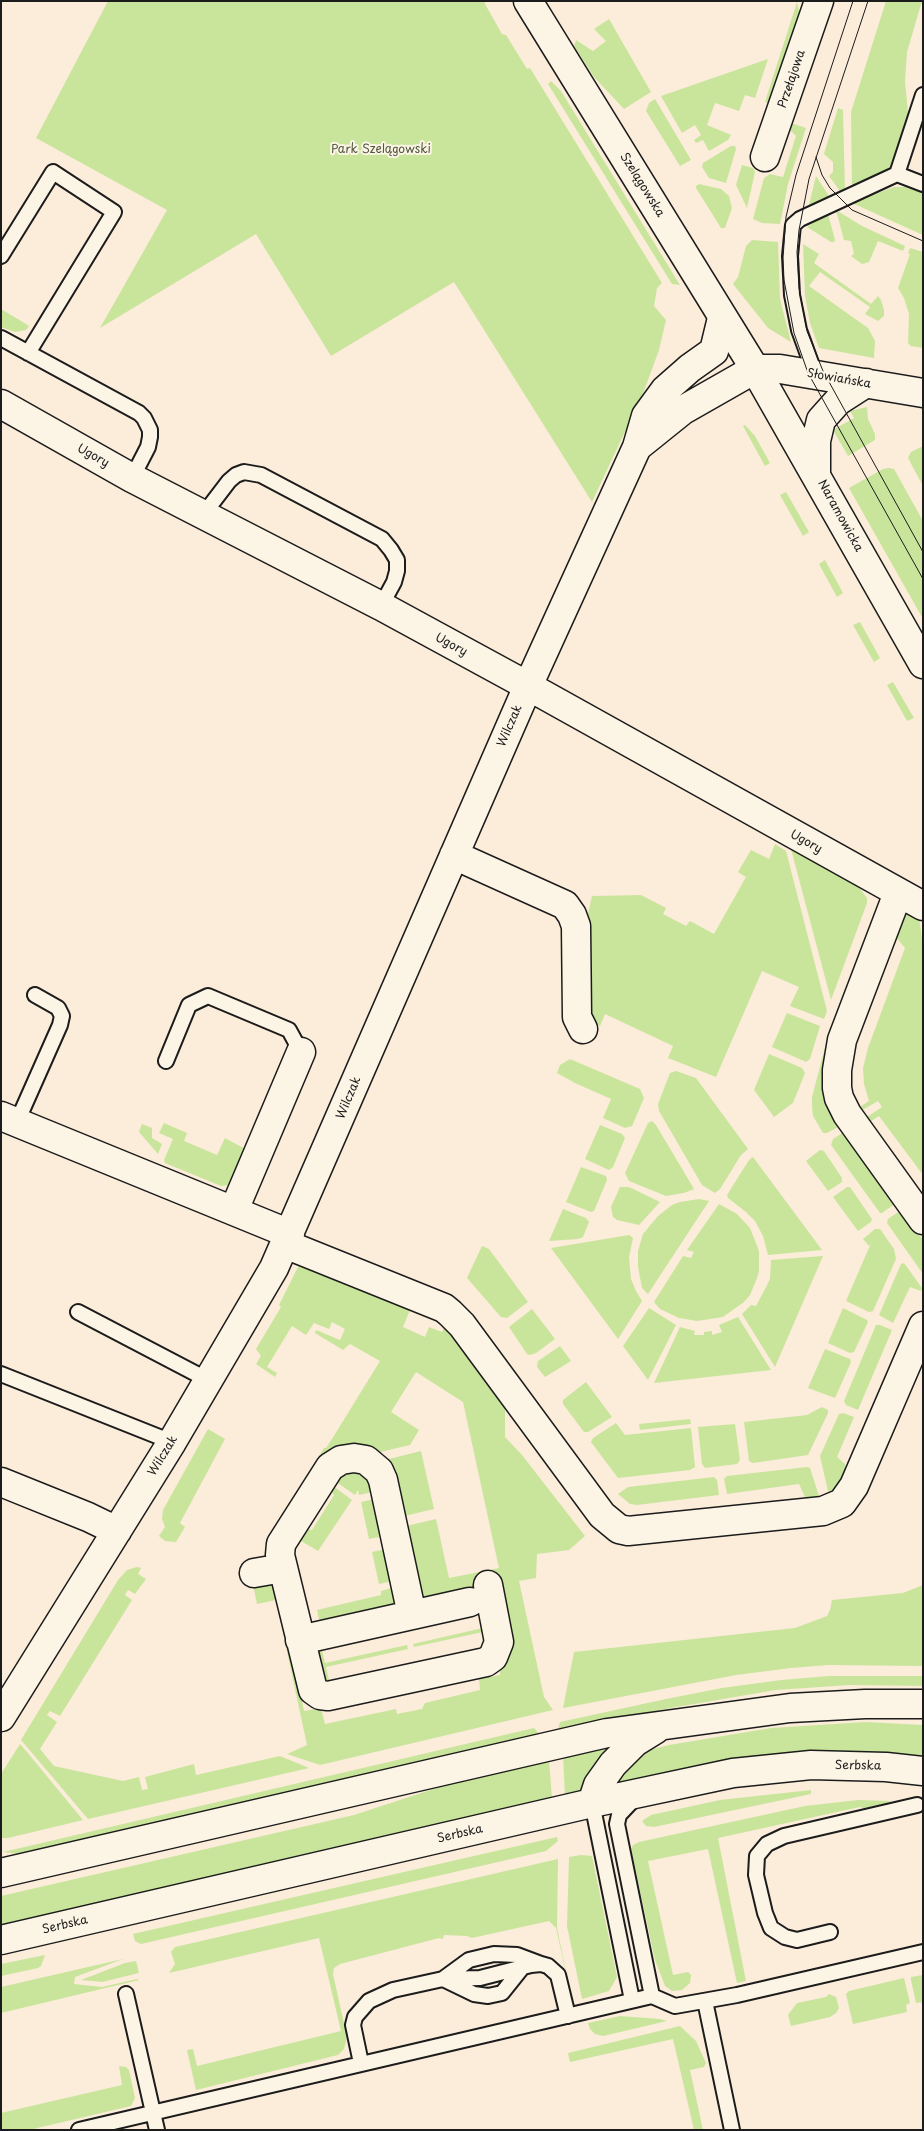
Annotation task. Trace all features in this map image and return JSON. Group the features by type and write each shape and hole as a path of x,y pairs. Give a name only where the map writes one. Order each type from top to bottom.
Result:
{"street":[{"name":"Szelągowska","path":"528,1 755,369"},
{"name":"Przełajowa","path":"765,157 819,1"},
{"path":"722,318 714,351 755,369"},
{"name":"Wilczak","path":"1,1717 172,1442 258,1298 288,1239 528,686 637,447 646,416 657,400 690,368 714,351"},
{"name":"Słowiańska","path":"755,369 780,368 923,392"},
{"name":"Wilczak","path":"637,447 683,410 755,369"},
{"name":"Naramowicka","path":"755,369 923,664"},
{"path":"816,474 816,441 821,420 838,401 866,383"},
{"name":"Ugory","path":"1,404 132,478 381,606 528,686 923,906"},
{"path":"454,855 565,905 572,915 576,926 577,1017 583,1029"},
{"path":"898,893 842,1040 837,1070 837,1088 839,1098 847,1114 923,1220"},
{"path":"234,1210 302,1052"},
{"path":"9,1119 234,1210 288,1239 450,1312 462,1325 602,1515 619,1529 628,1531 823,1511 842,1503 854,1486 923,1326"},
{"path":"300,1640 412,1615 479,1593 500,1642 493,1657 486,1662 328,1696 320,1695 313,1690 309,1683 280,1555 281,1544 330,1467 341,1460 354,1458 366,1460 379,1471 383,1480 412,1615"},
{"path":"1,1482 88,1517 116,1531"},
{"path":"254,1573 284,1568"},
{"path":"1,1873 607,1733 790,1708 923,1704"},
{"path":"592,1803 598,1785 619,1756 635,1742 664,1725"},
{"name":"Serbska","path":"1,1940 592,1803 734,1773 774,1768 850,1765 923,1771"},
{"path":"1,1864 8,1866 40,1864"}],"lane":[{"path":"897,174 923,95"},
{"path":"1,256 53,172 114,212 28,353"},
{"path":"815,374 800,330 792,295 790,256 793,225 800,219 897,174 923,184"},
{"path":"1,338 139,413 144,418 150,430 150,437 148,447 132,478"},
{"path":"203,515 228,482 236,475 244,472 261,474 382,539 392,550 397,560 397,571 394,582 381,606"},
{"path":"9,1119 60,1025 62,1016 58,1008 35,995"},
{"path":"166,1061 189,1005 208,996 289,1030 302,1052"},
{"path":"78,1312 208,1380"},
{"path":"1,1374 172,1442"},
{"path":"642,1792 622,1812 617,1824 652,1996"},
{"path":"592,1803 632,2000"},
{"path":"830,1932 797,1940 785,1937 771,1928 765,1913 756,1875 757,1856 767,1844 784,1836 919,1808"},
{"path":"79,2130 632,2000 652,1996 675,2006 923,1952"},
{"path":"443,1979 469,1960 494,1954 517,1955 548,1966 558,1975 568,2016"},
{"path":"361,2063 353,2025 359,2010 369,2001 393,1990 443,1979 480,1978 541,1964"},
{"path":"443,1979 474,1994 488,1996 502,1993 522,1968"},
{"path":"126,1994 157,2130"},
{"path":"705,2001 732,2130"}],"green space":[{"name":"Park Szelągowski","path":"108,1 485,1 502,34 506,35 527,69 530,68 662,283 657,288 654,306 666,320 659,350 644,391 592,502 454,282 331,356 256,234 100,328 167,210 36,138"},
{"path":"886,1 922,1 907,52 905,81 908,113 891,166 876,177 852,189 851,112"},
{"path":"797,2 800,15 772,104 765,102"},
{"path":"609,19 651,92 624,109 594,77 574,46 576,40 593,51 606,41 594,29"},
{"path":"768,59 755,98 745,95 739,111 715,103 707,125 731,135 728,140 709,151 703,140 696,143 694,140 701,135 695,125 682,133 661,96"},
{"path":"551,81 561,91 680,285 672,284 548,84"},
{"path":"655,99 691,160 680,166 646,111 649,103"},
{"path":"838,108 843,110 845,192 842,194 829,176 833,172 833,162 824,154"},
{"path":"791,123 806,128 788,184 780,224 762,223 753,219 764,178 770,174 783,177 796,136 791,131"},
{"path":"731,146 735,146 736,149 726,183 709,178 702,167 703,163"},
{"path":"742,165 753,168 755,172 747,208 736,185"},
{"path":"816,176 829,196 828,199 808,209"},
{"path":"699,184 721,189 729,196 732,208 725,228 721,228 696,188"},
{"path":"894,187 905,187 923,193 923,235 852,203"},
{"path":"836,210 862,226 905,246 903,251 878,241 869,262 862,264 851,256 854,254 851,241 844,240"},
{"path":"828,214 835,240 834,242 807,227"},
{"path":"752,240 778,242 780,299 791,342 768,328 733,284 738,277 746,246"},
{"path":"803,244 819,254 814,263 871,304 878,296 881,300 884,316 878,321 865,314 870,307 820,272 809,286 868,328 875,341 874,358 819,348 810,323 805,296"},
{"path":"910,248 923,252 923,348 911,346 908,343 909,314 904,298 898,288 910,254 908,253"},
{"path":"1,309 29,326 26,330 15,332 1,327"},
{"path":"867,407 868,419 875,434 875,440 848,456 833,430 854,418 850,411"},
{"path":"745,425 755,436 770,463 765,466 743,426"},
{"path":"923,446 923,486 908,458 911,452"},
{"path":"883,469 894,469 923,521 923,619 849,488"},
{"path":"786,492 809,532 803,536 780,495"},
{"path":"825,560 843,593 837,597 819,564"},
{"path":"860,622 880,658 874,662 853,625"},
{"path":"893,682 914,718 907,721 887,685"},
{"path":"775,844 786,851 827,1011 824,1019 790,1006 799,987 762,971 716,1077 668,1058 673,1046 605,1014 600,1026 594,1023 588,1014 587,918 592,896 641,895 666,908 663,914 686,926 690,921 714,934 746,877 738,872 751,850 769,859"},
{"path":"791,849 858,886 867,898 867,903 831,1000"},
{"path":"907,909 919,917 923,946 923,1175 879,1116 865,1125 861,1121 882,1107 878,1101 857,1113 855,1110 869,1101 864,1084 863,1068 868,1048 905,948 895,936 901,915"},
{"path":"787,1013 820,1026 810,1059 806,1062 772,1047"},
{"path":"826,1044 830,1046 840,1126 827,1133 823,1133 813,1116 812,1097"},
{"path":"769,1054 802,1068 805,1073 793,1103 774,1117 754,1090"},
{"path":"570,1059 640,1089 644,1098 632,1126 625,1128 603,1118 611,1099 557,1073 560,1065"},
{"path":"676,1071 696,1078 748,1149 741,1155 720,1189 715,1193 702,1185 659,1111 658,1104 670,1073"},
{"path":"652,1121 694,1189 666,1196 629,1181 625,1173 648,1123"},
{"path":"164,1123 187,1133 184,1141 217,1155 225,1138 247,1150 230,1185 221,1186 165,1163 164,1160 173,1139 159,1133"},
{"path":"142,1124 152,1128 152,1138 162,1144 158,1154 139,1132"},
{"path":"600,1125 622,1134 625,1138 613,1167 609,1170 585,1159"},
{"path":"844,1132 896,1203 882,1213 880,1213 831,1145 833,1139"},
{"path":"820,1150 824,1151 842,1178 842,1182 828,1191 806,1161"},
{"path":"753,1157 822,1250 768,1255 763,1236 755,1221 728,1198 727,1195 749,1160"},
{"path":"581,1167 606,1176 607,1180 594,1211 591,1212 566,1202"},
{"path":"620,1187 629,1187 660,1202 639,1225 617,1220 613,1217 611,1207"},
{"path":"847,1187 850,1187 872,1219 871,1222 858,1231 833,1197"},
{"path":"699,1199 709,1201 648,1294 642,1288 638,1267 638,1251 643,1234 658,1216 672,1205"},
{"path":"719,1204 737,1214 750,1228 759,1251 757,1278 750,1295 744,1302 723,1317 697,1321 679,1318 660,1309 654,1302 683,1256 691,1258 694,1252 687,1250"},
{"path":"563,1209 586,1218 589,1222 583,1237 549,1241"},
{"path":"901,1210 923,1240 923,1274 887,1223 888,1219"},
{"path":"875,1229 880,1229 894,1249 896,1259 873,1311 869,1312 846,1301 871,1243 869,1246 863,1239"},
{"path":"629,1235 633,1238 629,1257 631,1279 642,1301 618,1339 551,1248"},
{"path":"482,1246 489,1249 528,1302 507,1318 501,1317 467,1278"},
{"path":"823,1256 775,1367 742,1314 751,1305 756,1306 770,1279 771,1260"},
{"path":"300,1263 403,1303 401,1307 410,1310 403,1327 425,1337 429,1327 442,1332 446,1323 505,1401 505,1437 522,1455 585,1536 569,1550 537,1554 536,1578 519,1581 544,1697 553,1710 320,1765 287,1754 307,1745 276,1600 257,1604 253,1585 265,1582 272,1584 279,1596 304,1711 321,1708 325,1724 396,1709 397,1714 422,1709 425,1703 480,1690 479,1679 500,1675 500,1668 487,1631 414,1647 413,1644 483,1628 474,1591 427,1598 420,1593 402,1527 436,1519 449,1578 499,1568 463,1402 416,1372 391,1412 419,1430 410,1445 372,1454 367,1451 290,1515 284,1511 324,1448 332,1439 380,1361 350,1344 343,1350 315,1333 316,1330 340,1340 345,1329 332,1322 329,1329 314,1323 306,1335 292,1326 267,1367 277,1373 275,1377 256,1364 261,1356 256,1349 281,1307 279,1305"},
{"path":"904,1263 922,1288 921,1291 910,1287 893,1323 879,1315 901,1264"},
{"path":"649,1308 676,1325 648,1380 623,1346"},
{"path":"843,1308 868,1322 854,1352 850,1353 828,1343"},
{"path":"532,1309 555,1339 536,1353 530,1355 527,1354 509,1327"},
{"path":"738,1317 771,1370 654,1383 680,1327 695,1331 694,1335 704,1335 704,1332 712,1331 712,1335 722,1332 719,1325"},
{"path":"876,1325 892,1330 858,1410 846,1405 844,1401"},
{"path":"560,1346 571,1361 545,1377 537,1367 538,1361"},
{"path":"825,1349 850,1359 851,1362 835,1398 808,1388"},
{"path":"586,1382 612,1417 588,1432 584,1432 563,1404 563,1400"},
{"path":"822,1407 828,1410 828,1413 808,1455 753,1463 749,1461 744,1422 807,1415"},
{"path":"843,1413 854,1417 837,1457 845,1464 847,1475 833,1495 828,1491 820,1456 839,1414"},
{"path":"690,1419 691,1424 640,1430 639,1424"},
{"path":"616,1423 625,1435 691,1428 695,1467 690,1470 618,1478 591,1442 593,1438"},
{"path":"735,1424 740,1460 737,1464 705,1468 702,1464 698,1427"},
{"path":"208,1429 225,1439 180,1523 185,1527 176,1542 165,1541 159,1536 165,1527 162,1519 163,1510"},
{"path":"421,1451 434,1509 400,1517 381,1461"},
{"path":"357,1466 377,1491 359,1495 358,1490 355,1495 332,1479"},
{"path":"810,1468 819,1496 818,1499 805,1497 799,1484 727,1494 724,1479 727,1476"},
{"path":"714,1477 717,1480 719,1495 637,1505 630,1504 618,1494 628,1487"},
{"path":"329,1483 352,1500 318,1551 296,1538 302,1528 312,1530 334,1495 327,1486"},
{"path":"379,1498 388,1535 369,1539 361,1502"},
{"path":"390,1548 397,1580 379,1584 372,1552"},
{"path":"137,1567 141,1568 138,1574 146,1579 135,1594 128,1590 125,1595 132,1600 60,1716 50,1711 47,1715 57,1722 40,1749 54,1766 123,1781 139,1777 142,1790 148,1789 145,1777 194,1764 196,1775 280,1756 309,1768 88,1819 21,1740 118,1580 127,1570"},
{"path":"923,1585 923,1666 828,1665 791,1668 736,1675 563,1708 574,1652 795,1628 827,1616 832,1600 903,1593"},
{"path":"399,1586 398,1601 394,1606 320,1624 317,1610 381,1595 381,1591"},
{"path":"407,1645 408,1649 326,1667 330,1684 322,1683 314,1652 321,1646 325,1663"},
{"path":"829,1676 923,1676 923,1686 850,1685 776,1690 665,1709 557,1733 560,1722 666,1699 722,1688"},
{"path":"866,1722 923,1725 923,1759 616,1785 613,1780 641,1752 669,1745 771,1728"},
{"path":"534,1728 541,1736 25,1855 3,1852"},
{"path":"20,1744 83,1820 8,1838 1,1838 1,1774"},
{"path":"611,1748 583,1792 565,1796 563,1756"},
{"path":"549,1759 552,1799 1,1928 1,1896 354,1815 461,1780"},
{"path":"811,1790 811,1794 654,1827 646,1826 642,1821 651,1815 720,1800"},
{"path":"858,1800 891,1801 866,1809 860,1807 718,1838 746,1981 737,1983 708,1849 648,1861 673,1975 688,1972 691,1975 690,1983 682,1990 672,1991 665,1986 655,1960 631,1849 633,1845 639,1842 805,1806"},
{"path":"557,1837 558,1841 546,1851 141,1944 135,1941 133,1934"},
{"path":"592,1856 617,1977 609,1991 582,1999 567,1926 569,1857"},
{"path":"558,1859 557,1928 570,1991 556,1928 549,1921 472,1938 444,1935 443,1939 439,1938 340,1964 334,1968 333,1974 347,2037 344,2049 338,2055 196,2090 187,2050 193,2049 197,2066 341,2031 319,1938 169,1973 175,1964 171,1952 175,1947"},
{"path":"45,1955 41,1966 38,1968 1,1976 1,1964"},
{"path":"123,1959 75,1977 74,1984 102,1987 139,1980 1,2013 1,1987"},
{"path":"136,1961 139,1973 102,1982 81,1980 125,1963"},
{"path":"923,1975 923,2007 921,2002 916,2003 911,1977"},
{"path":"904,1978 910,2003 906,2005 907,2012 853,2024 846,1994 849,1991"},
{"path":"829,1994 836,1997 839,2008 836,2013 830,2017 791,2026 788,2015 797,2003 826,1997"},
{"path":"620,2016 667,2021 603,2036 595,2034 590,2029 588,2023"},
{"path":"680,2026 696,2041 706,2063 704,2067 690,2070 703,2130 694,2130 673,2039 570,2062 568,2053"},
{"path":"119,2066 126,2067 129,2070 135,2098 131,2106 29,2130 1,2130 1,2113 122,2085"}],"tram line":[{"path":"853,1 796,175 786,217 783,258 784,280 794,333 808,373 923,579"},
{"path":"868,1 809,179 799,230 797,252 799,288 807,331 823,371 923,552"},
{"path":"816,157 822,175 830,188 852,210 923,241"}]}
